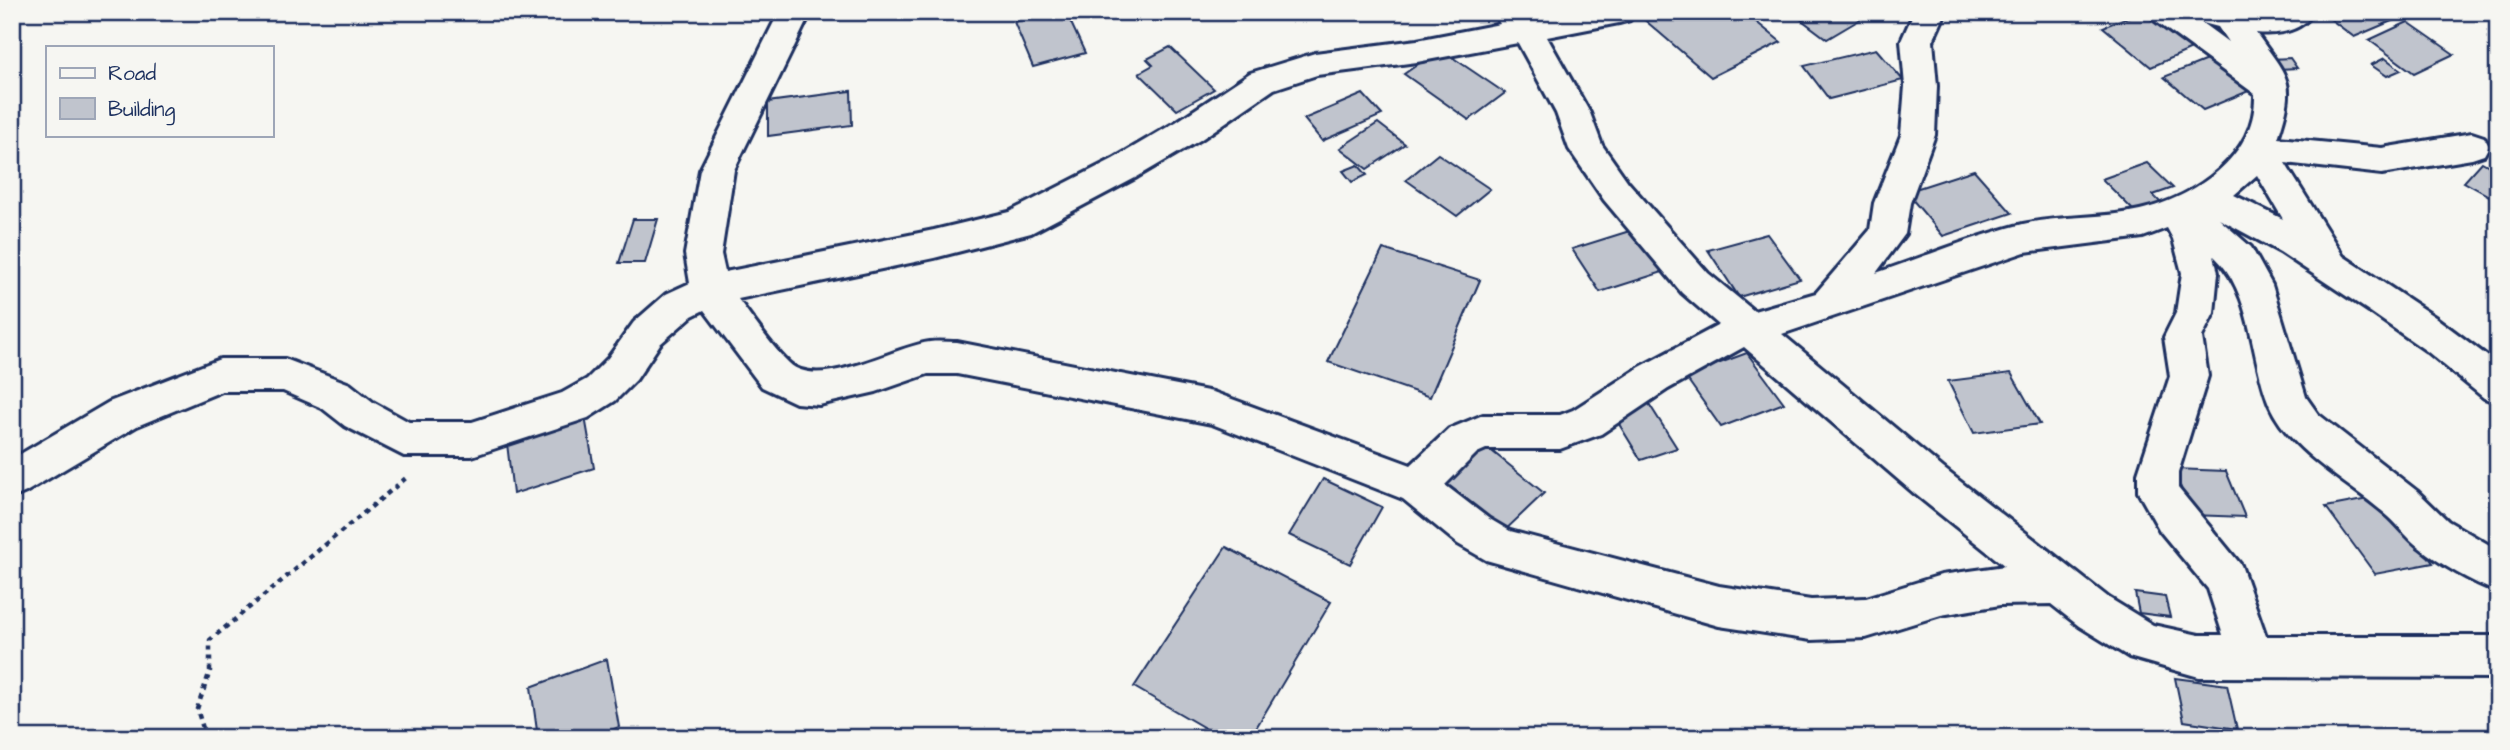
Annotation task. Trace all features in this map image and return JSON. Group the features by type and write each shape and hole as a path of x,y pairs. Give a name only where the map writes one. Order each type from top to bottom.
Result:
{"street":[{"path":"795,12 717,170 703,254 710,290 776,376 796,387 819,389 876,376 928,358 957,358 1213,408 1300,439 1417,486 1473,531 1501,547 1719,606 1811,621 1866,618 1941,595 2000,586 2060,584"},
{"path":"12,480 122,414 220,375 285,375 336,396 359,414 404,439 472,439 574,406 601,390 622,369 647,333 679,304 710,290 934,244 1018,223 1067,201 1125,168 1188,131 1262,81 1315,64 1417,51 1517,21 1558,22 1619,12"},
{"path":"1829,304 1887,234 1892,202 1918,135 1921,86 1917,41 1930,12"},
{"path":"2165,12 2272,90"},
{"path":"2195,12 2277,23 2293,19 2298,12"},
{"path":"1417,486 1463,441 1483,432 1559,432 1587,422 1654,378 1748,327 1829,304 2024,238 2143,223 2189,207 2247,164 2258,149 2271,114 2271,79 2227,15"},
{"path":"1517,21 1573,113 1586,149 1616,191 1695,283 1929,481 2094,612 2144,643 2200,656 2498,657"},
{"path":"2258,149 2382,161 2472,146"},
{"path":"2258,149 2331,267"},
{"path":"2189,207 2237,209 2411,319 2498,387"},
{"path":"2189,207 2238,257 2254,285 2288,403 2304,426 2403,504 2433,534 2498,573"},
{"path":"2189,207 2191,239 2200,273 2195,313 2183,337 2189,376 2158,473 2158,492 2175,518 2226,579 2251,656"}],"path":[{"path":"206,738 197,709 210,671 210,640 415,471"}],"building":[{"path":"1053,12 1066,12 1085,53 1033,67 1014,22"},
{"path":"1648,12 1744,12 1781,42 1711,77 1640,16"},
{"path":"1791,12 1852,12 1861,19 1827,39"},
{"path":"2140,12 2149,12 2194,48 2151,67 2103,27"},
{"path":"2321,12 2402,12 2406,15 2354,37"},
{"path":"2408,22 2454,54 2414,73 2369,40"},
{"path":"1170,47 1214,89 1177,110 1139,73 1153,65 1147,59"},
{"path":"1440,49 1505,93 1469,120 1404,74"},
{"path":"1876,49 1903,80 1829,99 1804,66"},
{"path":"2217,56 2256,88 2203,110 2164,77"},
{"path":"2290,58 2297,68 2279,69 2272,59"},
{"path":"2385,58 2401,70 2387,76 2371,65"},
{"path":"851,91 852,125 768,136 768,102"},
{"path":"1363,94 1382,115 1322,141 1304,119"},
{"path":"1378,123 1405,144 1367,169 1340,148"},
{"path":"1438,154 1490,189 1457,216 1406,180"},
{"path":"2482,162 2498,171 2498,194 2495,192 2491,197 2464,182"},
{"path":"2147,163 2173,188 2153,195 2162,204 2136,213 2102,179"},
{"path":"1358,165 1367,175 1352,182 1343,171"},
{"path":"1974,170 2012,213 1943,236 1906,192"},
{"path":"633,219 658,219 645,263 619,263"},
{"path":"1636,229 1666,271 1600,292 1572,249"},
{"path":"1767,234 1800,279 1739,297 1708,250"},
{"path":"1383,249 1480,280 1430,397 1328,362"},
{"path":"1747,353 1784,403 1721,427 1685,376"},
{"path":"2011,373 2040,424 1974,433 1948,381"},
{"path":"1646,399 1677,448 1641,460 1611,411"},
{"path":"584,411 594,468 513,494 506,435"},
{"path":"1483,444 1544,493 1499,536 1438,485"},
{"path":"2174,469 2226,471 2245,517 2191,515"},
{"path":"1323,479 1382,507 1350,564 1289,535"},
{"path":"2384,496 2433,563 2375,574 2326,507"},
{"path":"1226,547 1331,602 1250,738 1222,738 1134,687"},
{"path":"2135,593 2165,597 2170,617 2139,613"},
{"path":"607,659 619,727 591,738 538,738 531,687"},
{"path":"2175,678 2227,685 2237,729 2184,721"}]}
